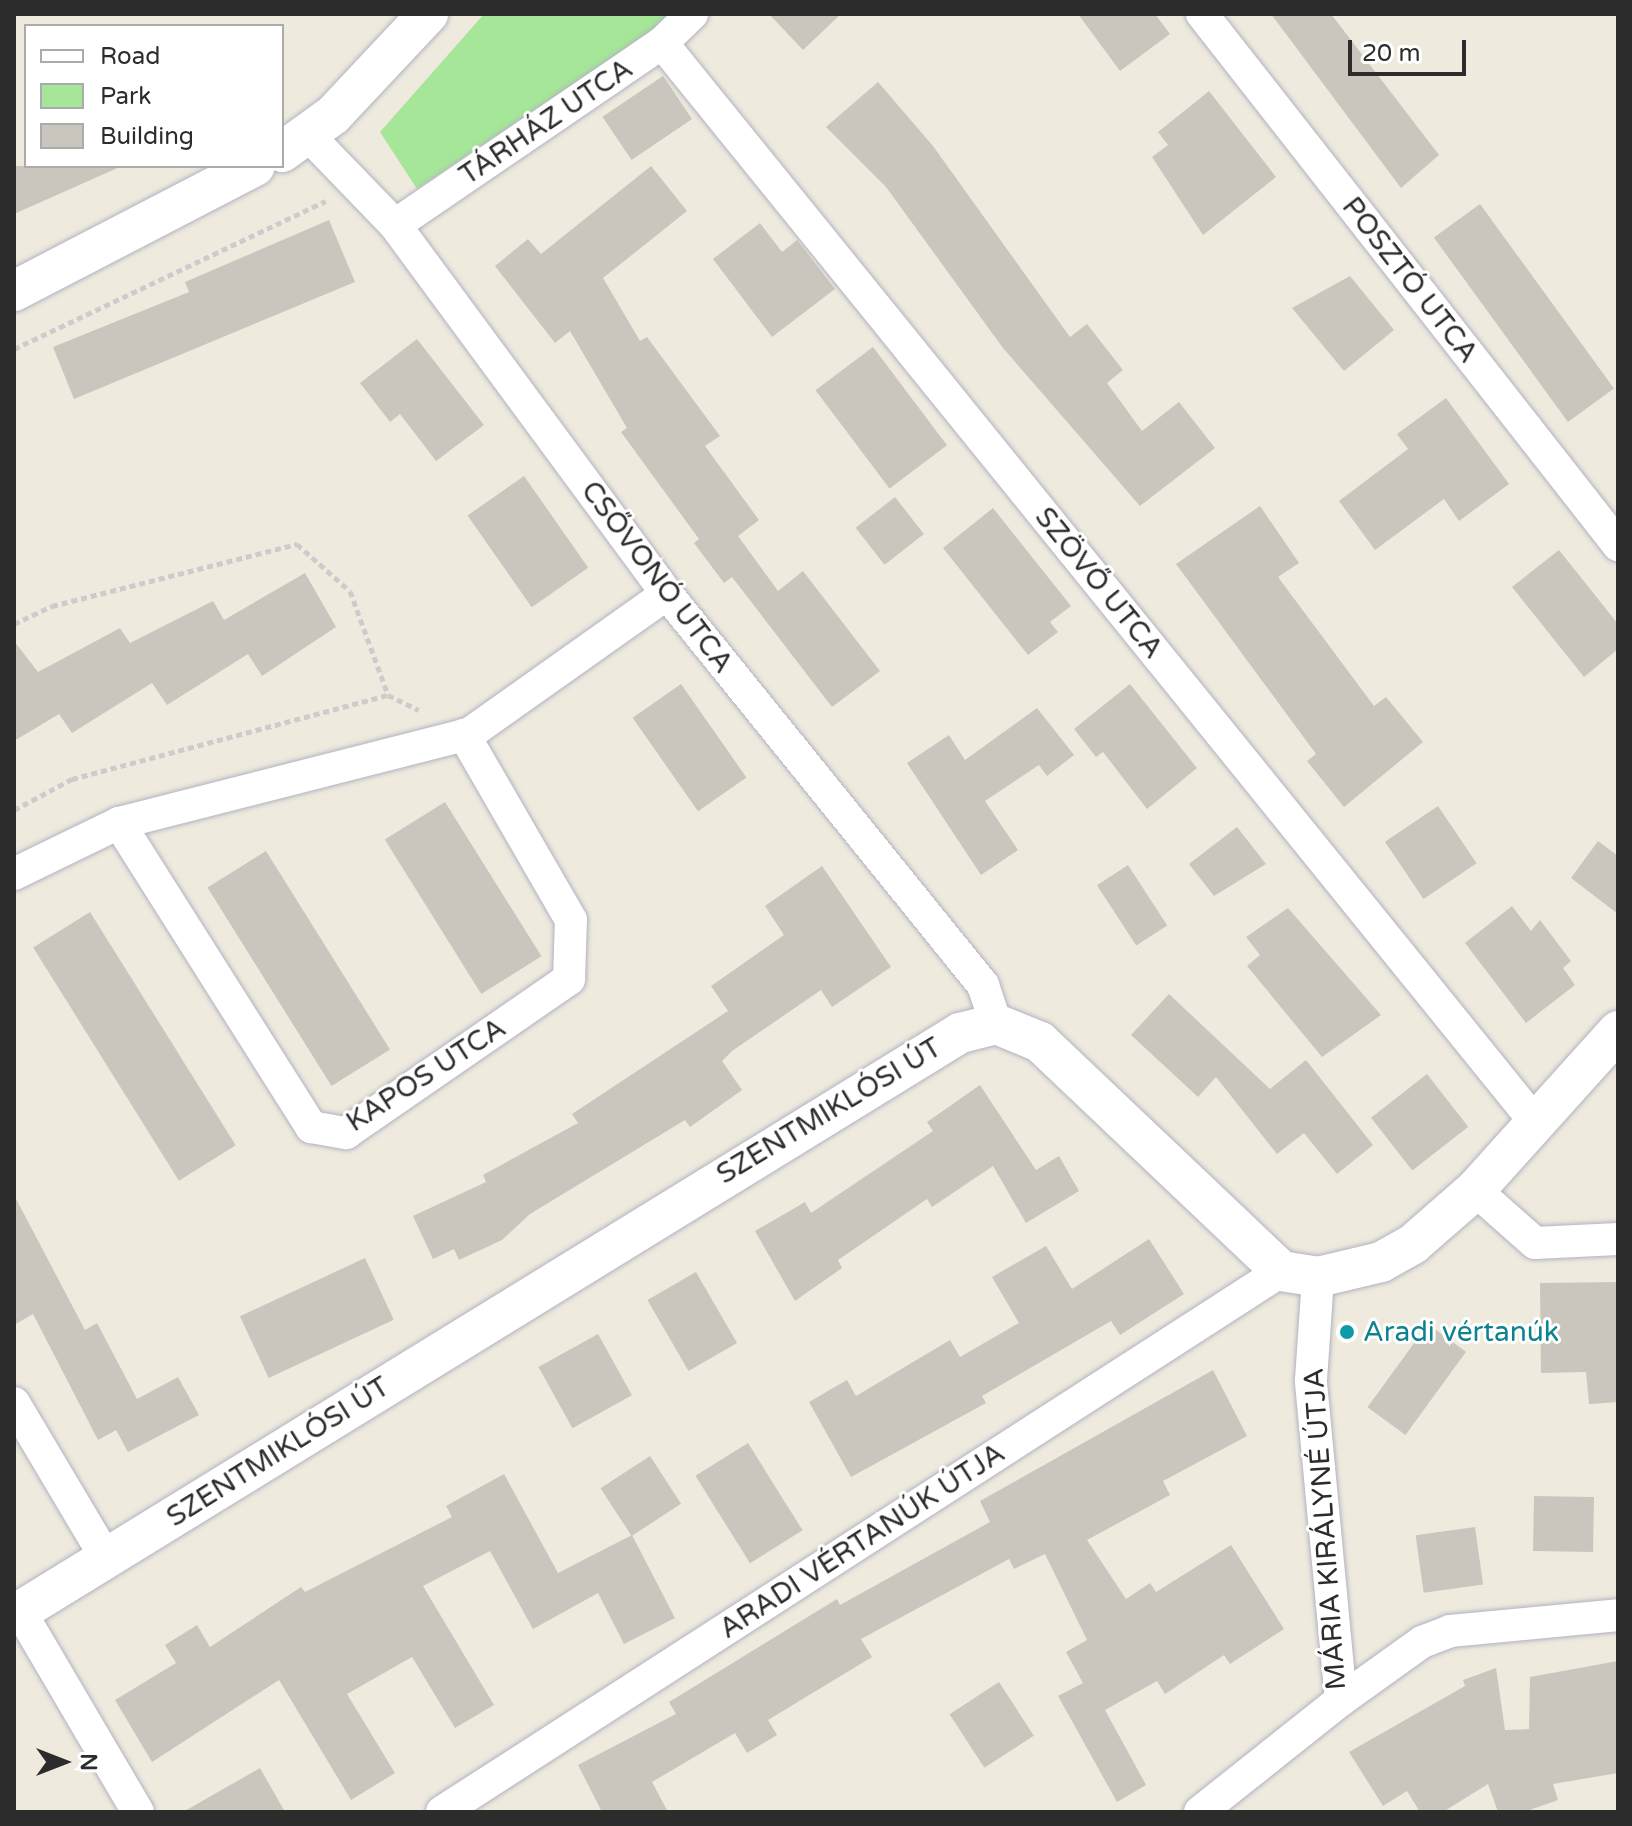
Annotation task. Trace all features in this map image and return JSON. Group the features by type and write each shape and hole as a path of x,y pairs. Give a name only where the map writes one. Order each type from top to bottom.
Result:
{"street":[{"path":"295,144 428,14"},
{"name":"TÁRHÁZ UTCA","path":"395,225 662,43 692,14"},
{"name":"POSZTÓ UTCA","path":"1202,14 1618,545"},
{"name":"SZÖVŐ UTCA","path":"662,43 1536,1123"},
{"name":"CSŐVONÓ UTCA","path":"295,144 395,225 667,594 983,985 996,1024"},
{"path":"14,291 251,168"},
{"path":"14,874 119,823 464,735 667,594"},
{"name":"KAPOS UTCA","path":"119,823 311,1127 346,1133 569,979 571,920 464,735"},
{"path":"996,1024 1040,1042 1300,1274 1381,1262 1413,1244 1475,1190 1618,1031"},
{"name":"SZENTMIKLÓSI ÚT","path":"17,1613 920,1053 996,1024"},
{"path":"1475,1190 1535,1243 1618,1239"},
{"name":"MÁRIA KIRÁLYNÉ ÚTJA","path":"1200,1812 1341,1700 1300,1274"},
{"name":"ARADI VÉRTANÚK ÚTJA","path":"442,1812 1300,1274"},
{"path":"14,1403 106,1558"},
{"path":"17,1613 138,1812"},
{"path":"1341,1700 1422,1642 1450,1631 1618,1615"}],"path":[{"path":"14,349 341,194"},
{"path":"14,624 52,606 297,544 350,591 388,695"},
{"path":"14,810 72,779 388,695 421,711 434,708"}],"green space":[{"path":"484,14 677,14 417,189 380,132"}],"building":[{"path":"769,14 841,14 803,50"},
{"path":"1078,14 1155,14 1170,34 1120,71"},
{"path":"1271,14 1331,14 1439,155 1401,188"},
{"path":"663,76 692,119 632,160 602,117"},
{"path":"878,82 933,146 1070,337 1087,324 1123,370 1107,383 1142,431 1179,402 1215,448 1140,506 1003,348 886,187 826,127"},
{"path":"1209,91 1276,177 1203,235 1152,157 1168,145 1158,132"},
{"path":"14,166 118,168 14,214"},
{"path":"651,166 687,211 603,278 640,341 647,337 720,436 705,446 759,520 738,536 778,591 803,571 880,671 832,707 732,577 724,583 694,543 699,539 621,432 627,428 570,331 555,343 495,266 528,239 541,254"},
{"path":"1480,204 1614,388 1568,422 1434,238"},
{"path":"329,220 355,282 74,399 53,347 189,292 185,282"},
{"path":"760,223 782,252 797,240 835,289 772,337 713,259"},
{"path":"1350,276 1394,330 1344,371 1292,308"},
{"path":"417,339 484,425 436,461 400,414 390,422 360,383"},
{"path":"873,347 947,445 890,489 815,390"},
{"path":"1446,398 1509,484 1459,521 1444,499 1375,550 1339,501 1408,449 1397,434"},
{"path":"524,476 588,568 532,607 467,516"},
{"path":"895,497 924,534 885,565 856,528"},
{"path":"1260,506 1299,563 1278,577 1374,706 1386,697 1423,742 1344,807 1307,761 1316,754 1176,564"},
{"path":"993,508 1071,606 1050,622 1058,632 1028,655 943,548"},
{"path":"1559,550 1618,624 1618,649 1584,677 1512,587"},
{"path":"305,573 336,627 262,676 248,654 167,705 152,683 72,733 59,714 14,741 14,641 38,672 120,628 130,643 213,601 224,620"},
{"path":"681,684 746,777 698,811 633,718"},
{"path":"1130,684 1197,768 1147,809 1103,752 1096,757 1074,729"},
{"path":"1037,708 1074,755 1047,776 1039,765 985,801 1018,850 981,875 907,763 949,735 965,760"},
{"path":"445,802 541,956 481,994 385,840"},
{"path":"1438,806 1477,863 1424,899 1385,842"},
{"path":"1237,827 1266,864 1214,896 1189,864"},
{"path":"1598,841 1618,856 1618,914 1571,878"},
{"path":"266,851 390,1049 331,1086 207,888"},
{"path":"1128,865 1167,925 1136,946 1097,885"},
{"path":"822,866 891,967 832,1007 821,990 732,1051 722,1061 742,1090 690,1127 685,1120 530,1214 502,1240 459,1260 454,1249 433,1259 413,1216 486,1182 483,1175 578,1123 572,1114 728,1011 711,986 784,935 765,906"},
{"path":"1512,906 1531,931 1540,920 1571,961 1563,968 1575,985 1526,1023 1465,943"},
{"path":"1288,908 1381,1015 1322,1057 1247,966 1260,955 1246,937"},
{"path":"90,912 236,1145 179,1181 33,948"},
{"path":"1169,994 1270,1089 1306,1060 1373,1145 1337,1174 1304,1133 1277,1154 1216,1077 1198,1097 1131,1035"},
{"path":"1427,1074 1468,1127 1412,1171 1371,1118"},
{"path":"980,1085 1036,1170 1059,1156 1079,1191 1026,1223 993,1166 932,1207 927,1199 838,1260 842,1268 795,1301 755,1231 805,1202 811,1213 933,1131 927,1122"},
{"path":"14,1195 85,1330 97,1323 137,1399 178,1377 199,1415 128,1452 116,1430 98,1440 33,1314 14,1325"},
{"path":"1149,1239 1184,1294 1120,1335 1111,1321 982,1396 986,1403 851,1477 809,1402 847,1380 856,1396 950,1340 960,1357 1019,1323 992,1277 1046,1246 1072,1289"},
{"path":"365,1258 394,1320 269,1378 240,1316"},
{"path":"696,1272 737,1343 689,1371 648,1300"},
{"path":"1618,1282 1618,1402 1589,1404 1586,1372 1541,1373 1540,1283"},
{"path":"1428,1324 1466,1352 1405,1435 1367,1407"},
{"path":"598,1334 632,1395 572,1428 539,1367"},
{"path":"1213,1370 1247,1436 1163,1481 1170,1495 1087,1540 1126,1599 1150,1583 1156,1592 1231,1545 1284,1629 1230,1664 1224,1655 1165,1694 1157,1681 1105,1710 1146,1785 1117,1802 1058,1696 1083,1683 1066,1652 1087,1640 1045,1554 1014,1569 1009,1559 861,1639 872,1657 768,1720 777,1735 747,1753 735,1733 652,1782 668,1812 602,1812 578,1765 676,1714 669,1702 837,1599 840,1605 990,1522 980,1501"},
{"path":"748,1443 803,1530 750,1563 695,1476"},
{"path":"650,1456 681,1504 632,1536 601,1488"},
{"path":"504,1474 558,1573 632,1535 675,1618 624,1644 598,1593 533,1629 490,1551 423,1586 494,1705 455,1728 412,1657 347,1694 395,1773 351,1800 279,1680 152,1762 115,1700 176,1663 165,1645 197,1625 210,1647 301,1587 305,1592 452,1517 446,1506"},
{"path":"1534,1496 1594,1497 1593,1552 1533,1551"},
{"path":"1475,1527 1483,1584 1424,1593 1416,1535"},
{"path":"1618,1661 1618,1773 1553,1784 1558,1800 1524,1812 1498,1812 1488,1784 1443,1812 1420,1812 1407,1791 1383,1806 1349,1752 1465,1686 1463,1680 1496,1668 1505,1730 1529,1729 1530,1677"},
{"path":"999,1682 1034,1736 984,1768 950,1714"},
{"path":"260,1768 285,1812 183,1812"}],"place":[{"name":"Aradi vértanúk","path":"1347,1332"}]}
